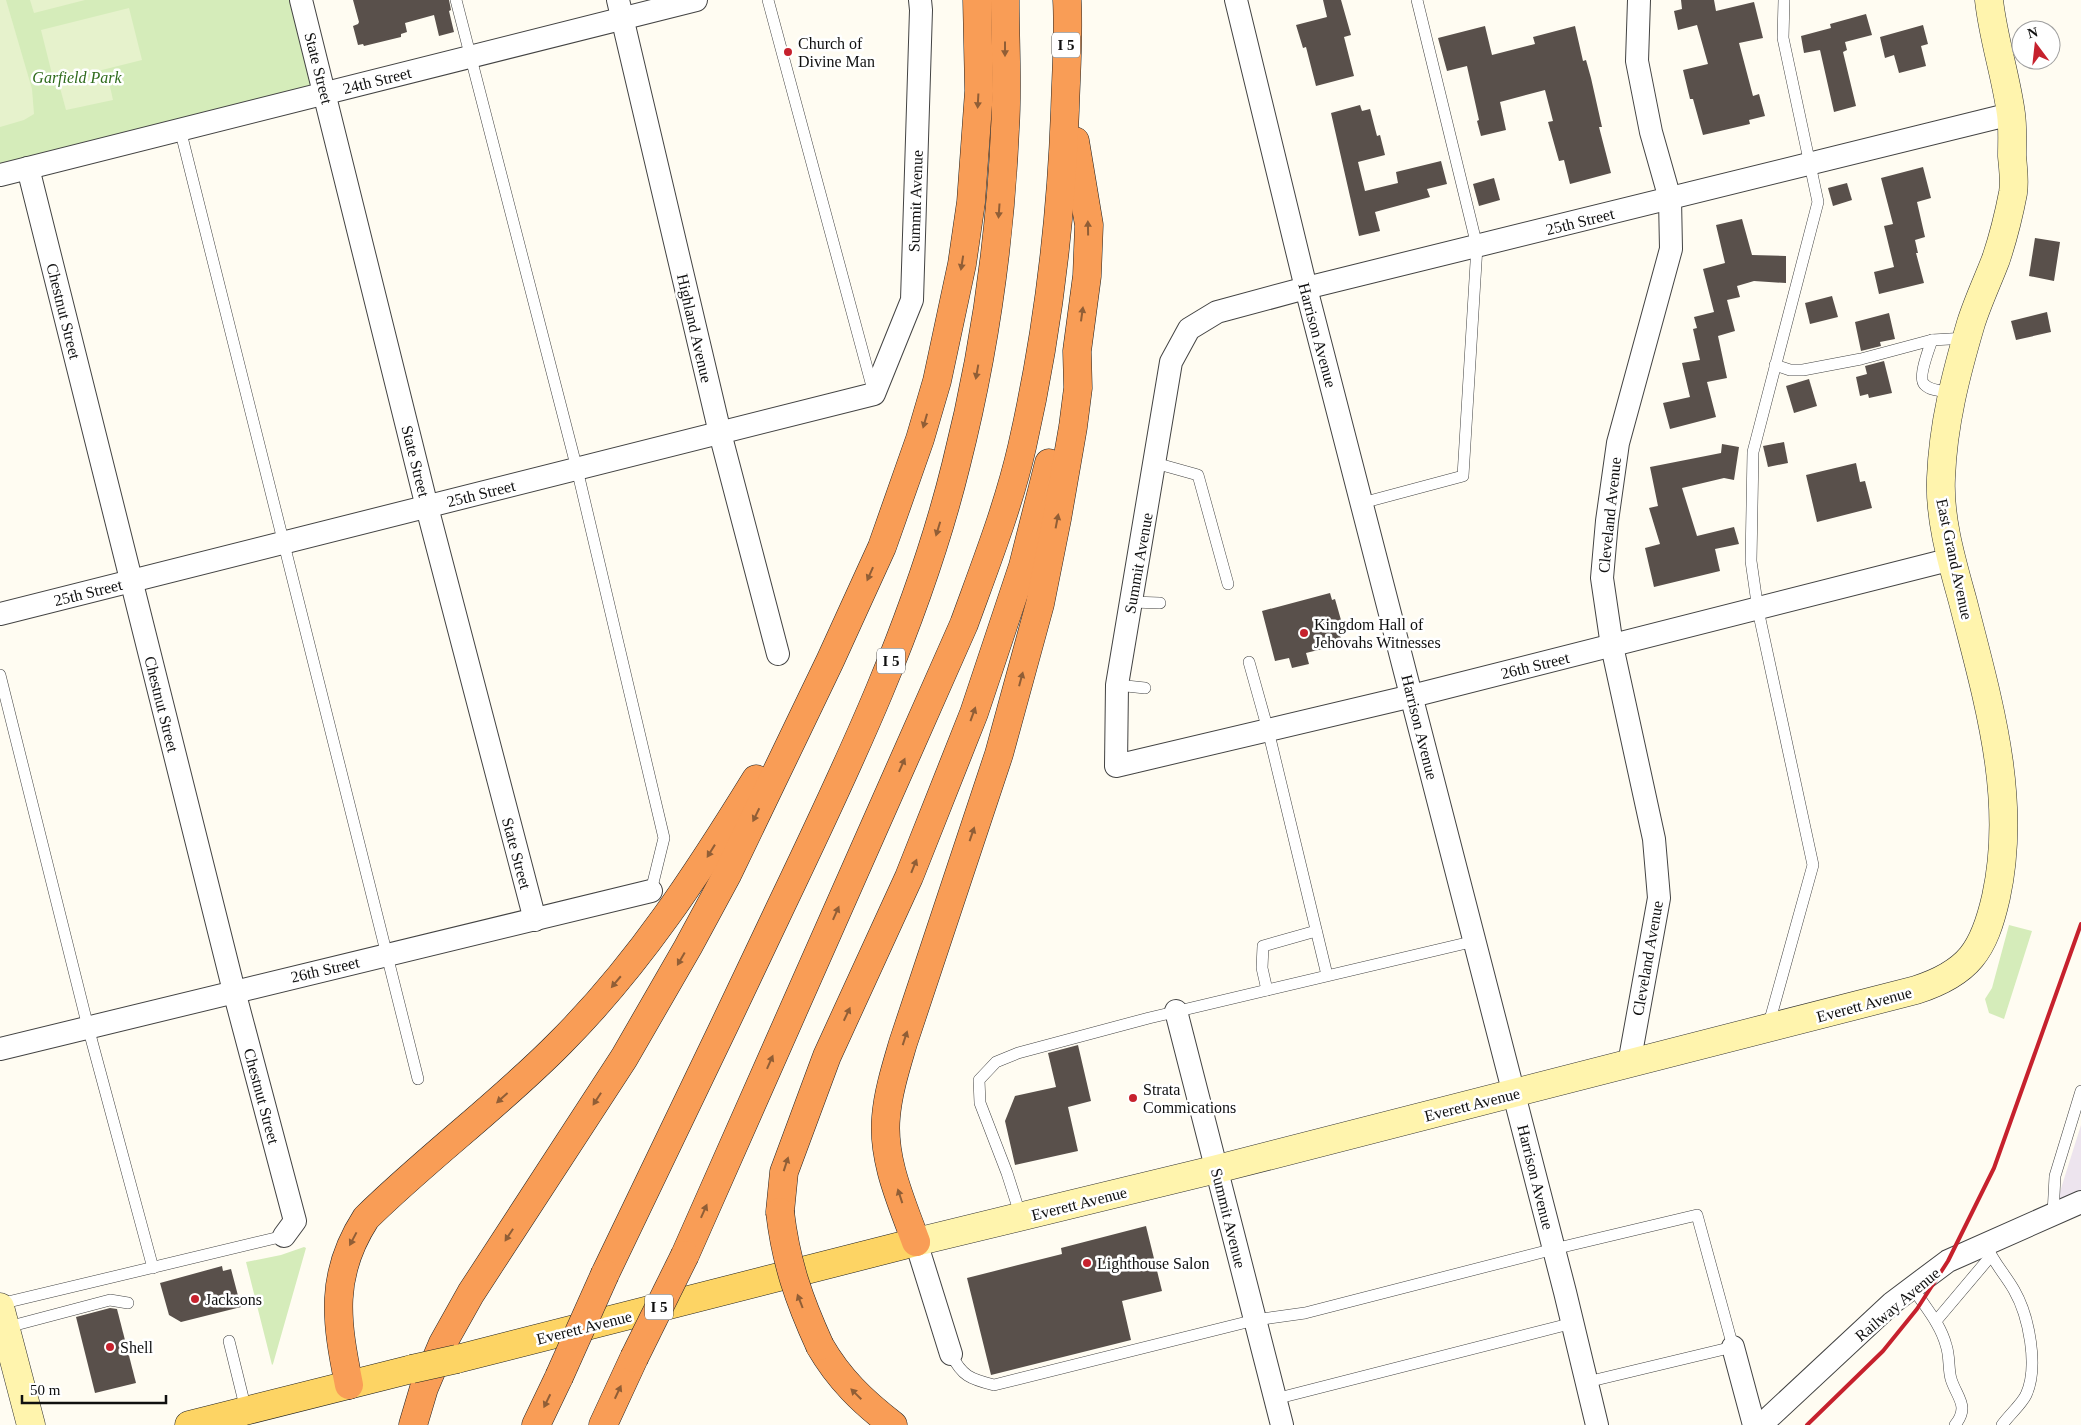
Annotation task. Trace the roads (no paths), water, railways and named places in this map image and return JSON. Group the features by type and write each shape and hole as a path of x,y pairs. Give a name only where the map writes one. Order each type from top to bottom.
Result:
{"highway":[{"path":"413,1425 424,1388 453,1326 471,1293 624,1058 728,873 830,661 882,547 937,381 954,307 971,202 976,142 979,91 977,0"},
{"name":"I 5","path":"536,1425 830,804 903,632 938,529 956,467 971,402 988,310 998,231 1006,126 1005,0"},
{"name":"I 5","path":"603,1425 685,1255 964,624 1003,517 1024,439 1049,295 1062,184 1067,0"},
{"path":"916,1242 890,1164 886,1137 886,1117 894,1074 999,754 1040,604 1073,427 1078,388 1078,350 1087,276 1089,225 1084,187 1065,90"},
{"path":"894,1425 866,1404 844,1382 820,1346 807,1317 789,1268 780,1212 784,1172 827,1056 909,877 982,688 1023,566 1042,497 1058,419 1078,350"},
{"path":"349,1385 338,1332 341,1272 348,1250 366,1218 533,1069 588,1013 636,958 699,870 830,661"}],"main road":[{"name":"East Grand Avenue","path":"1963,967 1979,948 1992,918 2002,872 2003,810 1998,749 1993,718 1952,559 1942,512 1940,481 1943,441 1952,393 1967,338 1997,256 2013,190 2011,114 1989,0"},
{"name":"Everett Avenue","path":"205,1423 246,1410 457,1359 916,1242 1217,1169 1768,1029 1916,990 1937,983 1963,967"},
{"path":"1,1317 31,1425"}],"street":[{"name":"State Street","path":"301,0 427,507 535,920"},
{"name":"24th Street","path":"0,175 470,57 620,9 696,0"},
{"name":"Summit Avenue","path":"874,394 912,300 920,0"},
{"name":"Harrison Avenue","path":"1236,0 1306,288 1573,1323 1597,1425"},
{"name":"Cleveland Avenue","path":"1628,1064 1659,898 1654,839 1612,646 1602,578 1607,521 1618,443 1671,249 1670,199 1651,132 1637,61 1639,0"},
{"name":"Highland Avenue","path":"620,9 720,433 778,654"},
{"name":"25th Street","path":"1171,362 1189,329 1217,312 1306,288 2011,114"},
{"name":"Chestnut Street","path":"28,168 234,991 295,1221 284,1236"},
{"name":"Summit Avenue","path":"1116,766 1117,685 1156,464 1171,362"},
{"name":"25th Street","path":"0,614 874,394"},
{"name":"26th Street","path":"1116,766 1412,696 1758,610 1952,559"},
{"name":"26th Street","path":"0,1049 651,891"},
{"name":"Summit Avenue","path":"1176,1011 1282,1425"},
{"name":"Railway Avenue","path":"1761,1425 1892,1303 1948,1261 1988,1251 2053,1214 2081,1202"},
{"path":"916,1242 951,1354"},
{"path":"1733,1347 1754,1425"}],"lane":[{"path":"456,0 577,469 664,838 651,891"},
{"path":"768,0 874,394"},
{"path":"1362,503 1463,476 1476,246 1417,0"},
{"path":"1768,1029 1813,865 1758,610 1751,561 1753,452 1818,202 1783,38 1784,0"},
{"path":"180,129 418,1078"},
{"path":"1775,365 1790,370 1803,370 1861,359 1932,340 1967,338"},
{"path":"1932,340 1923,369 1922,381 1925,385 1932,388 1952,393"},
{"path":"1156,464 1198,475 1228,584"},
{"path":"1132,602 1160,603"},
{"path":"1249,662 1268,730 1327,975"},
{"path":"0,675 88,1027 152,1268"},
{"path":"1117,685 1145,688"},
{"path":"1267,990 1262,968 1263,946 1316,930"},
{"path":"1021,1217 1008,1173 980,1103 979,1080 996,1062 1018,1053 1176,1011 1475,941"},
{"path":"2053,1214 2055,1176 2081,1091"},
{"path":"951,1354 958,1369 975,1380 994,1385 1255,1320 1305,1313 1554,1249 1698,1215 1733,1347 1587,1382"},
{"path":"1,1317 152,1268 284,1236"},
{"path":"1936,1321 1988,1251 2004,1272 2018,1298 2028,1330 2033,1368 2026,1395 2002,1425"},
{"path":"1913,1288 1936,1321 1947,1347 1951,1379 1962,1401 1962,1416 1955,1425"},
{"path":"1,1317 110,1300 128,1303"},
{"path":"1275,1400 1573,1323"},
{"path":"229,1341 246,1410"}],"railway":[{"path":"1807,1425 1883,1351 1917,1309 1948,1261 1994,1168 2081,924"}],"place":[{"name":"Church of Divine Man","path":"788,52"},
{"name":"Kingdom Hall of Jehovahs Witnesses","path":"1304,633"},
{"name":"Strata Commications","path":"1133,1098"},
{"name":"Lighthouse Salon","path":"1087,1263"},
{"name":"Jacksons","path":"195,1299"},
{"name":"Shell","path":"110,1347"}],"park label":[{"name":"Garfield Park","path":"77,77"}]}
